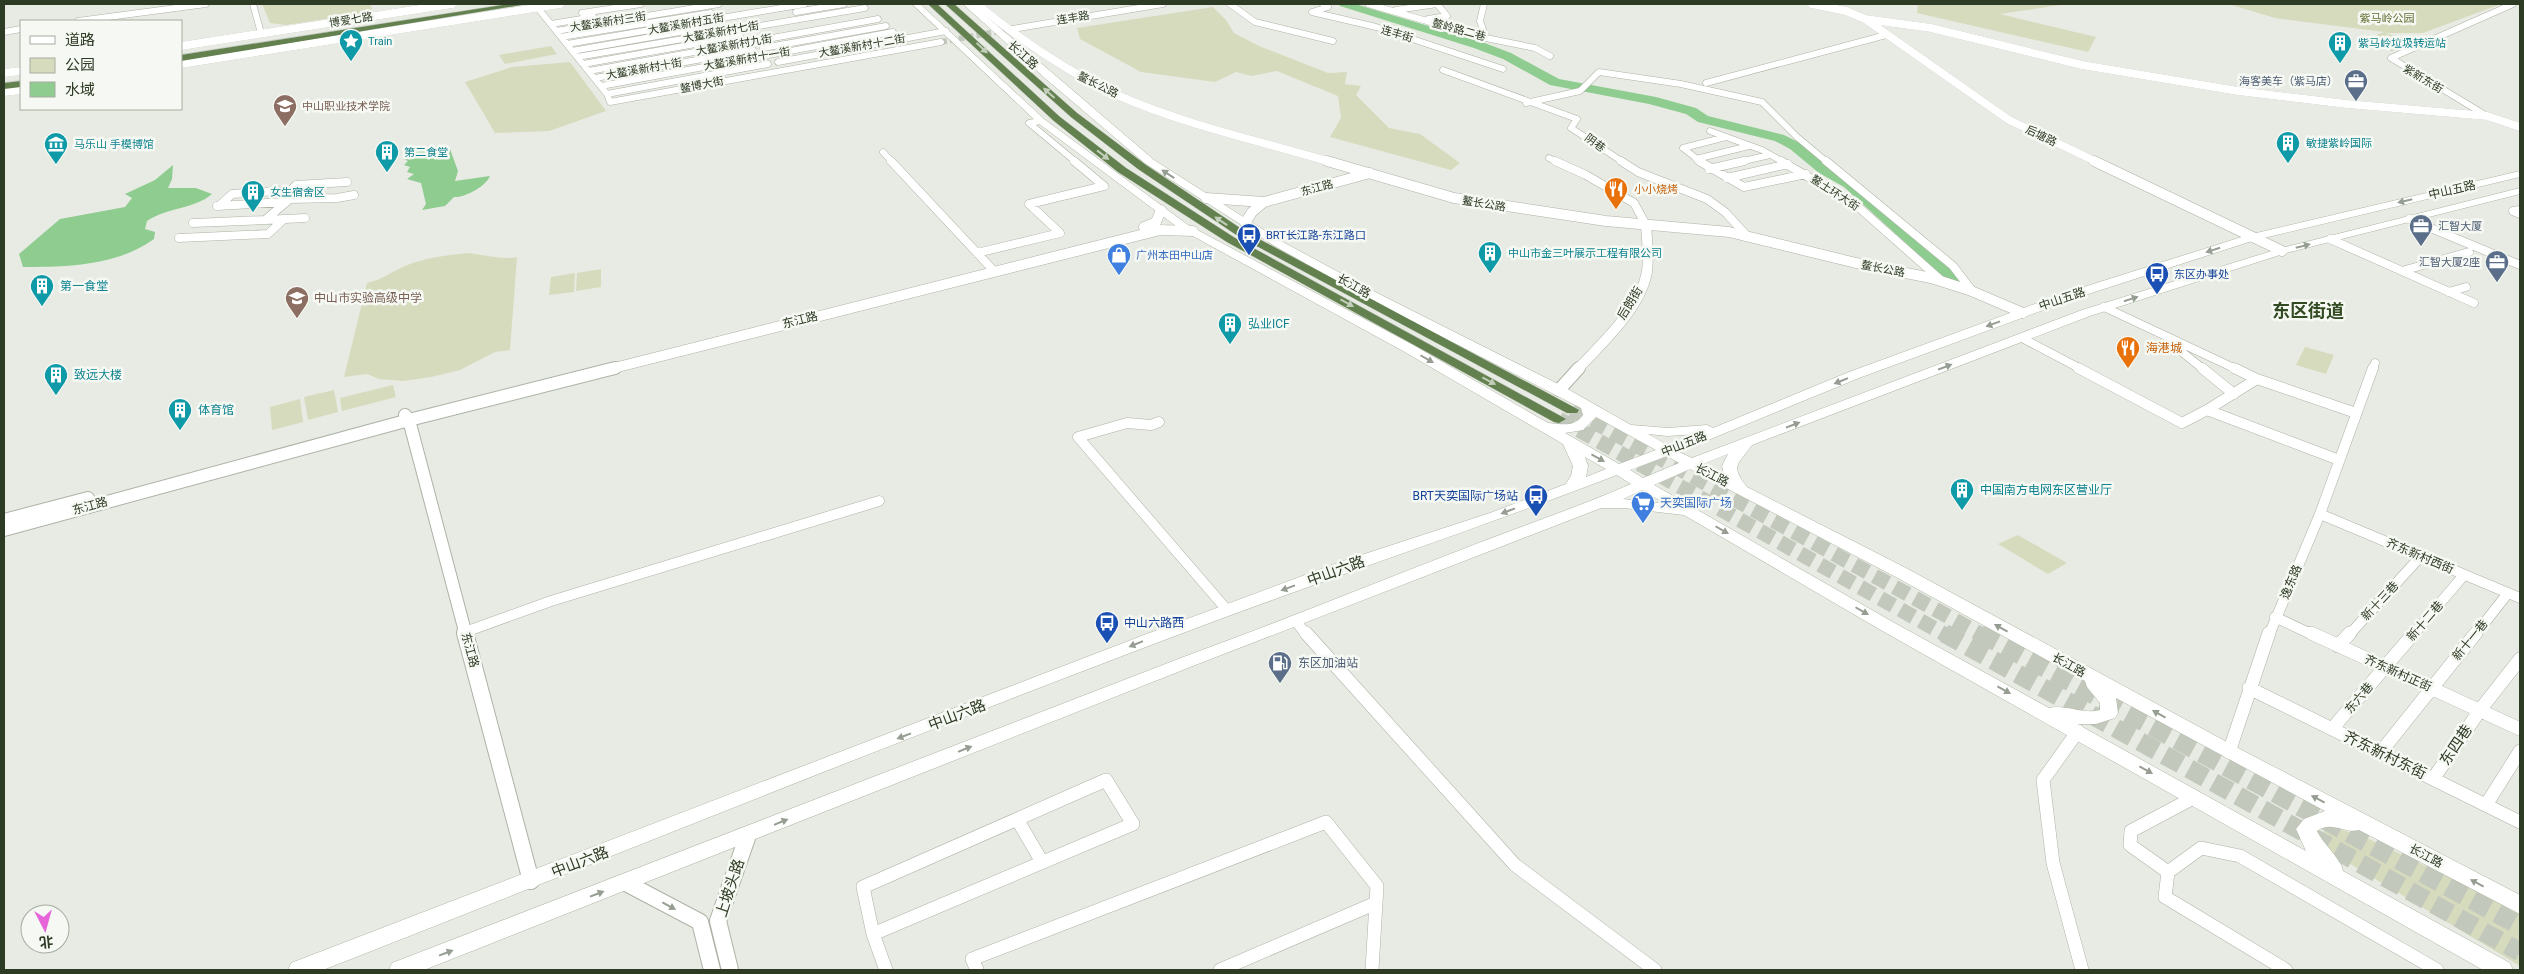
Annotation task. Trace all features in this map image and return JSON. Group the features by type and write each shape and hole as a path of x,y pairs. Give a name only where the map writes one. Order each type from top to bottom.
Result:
{"highway":[{"name":"博爱七路","path":"182,52 490,4"},
{"name":"博爱七路","path":"182,58 523,4"},
{"name":"长江路","path":"932,4 1050,112 1122,170 1232,240 1559,419"},
{"name":"长江路","path":"949,4 1071,113 1142,167 1242,234 1572,410"},
{"path":"4,80 20,77"},
{"path":"4,86 20,84"}],"main road":[{"name":"长江路","path":"916,4 1042,121 1110,175 1189,229"},
{"name":"长江路","path":"966,4 1065,91 1150,162 1245,223 1375,297 1559,390 1691,464 1900,572 2229,752 2520,905"},
{"path":"956,24 962,46"},
{"path":"985,35 1022,54"},
{"name":"长江路","path":"1006,87 1050,112"},
{"path":"1065,91 1071,113"},
{"name":"中山五路","path":"1619,470 1854,375 2023,313 2252,237 2520,174"},
{"name":"中山五路","path":"1643,484 1748,442 2104,308 2282,251 2520,191"},
{"path":"1189,229 1399,343 1885,625 2078,731 2498,969"},
{"path":"1543,426 1559,429 1581,427 1586,423 1590,415 1587,406"},
{"path":"1623,426 1648,431 1668,432 1726,427"},
{"path":"1567,441 1579,457 1581,470 1579,479 1571,488"},
{"path":"1742,491 1730,477 1729,465 1733,456 1748,442"},
{"name":"中山六路","path":"299,970 1227,610 1619,470"},
{"path":"400,970 1192,660 1296,622 1464,554 1592,507 1643,484"},
{"path":"1592,507 1624,503 1658,507 1695,515"},
{"path":"2038,709 2084,718 2102,716 2109,712 2110,702 2100,689 2078,670"},
{"path":"2347,882 2314,847 2306,829 2311,822 2328,818 2386,834"}],"street":[{"path":"86,20 206,4"},
{"path":"253,4 261,33"},
{"path":"182,46 452,4"},
{"path":"182,64 560,4"},
{"path":"546,19 641,4"},
{"path":"550,24 679,4"},
{"path":"719,4 731,16"},
{"name":"大鳌溪新村三街","path":"556,31 719,4"},
{"name":"大鳌溪新村五街","path":"725,10 764,4"},
{"name":"大鳌溪新村五街","path":"567,44 805,4"},
{"path":"754,19 844,4"},
{"name":"鳌长公路","path":"977,4 999,24 1019,36 1046,57 1118,95 1246,141 1272,145 1454,198 1532,211 1646,225 1729,232 1748,236 1943,282 1973,292 2023,313"},
{"name":"连丰路","path":"1012,29 1163,4"},
{"path":"1230,4 1242,11 1246,18 1255,22 1333,41"},
{"name":"连丰街","path":"1323,4 1328,7 1312,12 1337,20 1354,21 1423,41 1436,48 1503,69"},
{"name":"鳌岭路二巷","path":"1368,4 1486,38 1535,48 1550,56"},
{"path":"1391,10 1437,4 1447,16 1424,20"},
{"path":"1484,4 1480,21 1486,38"},
{"name":"后塘路","path":"1812,4 1846,11 1864,19 2010,120 2282,251"},
{"path":"708,5 722,18"},
{"name":"紫新东街","path":"2487,116 2391,58 2510,5"},
{"path":"862,6 911,46 941,42"},
{"name":"大鳌溪新村七街","path":"577,57 761,26 862,6"},
{"path":"537,8 607,94 768,64"},
{"path":"1408,15 1443,10"},
{"path":"561,37 716,12"},
{"path":"748,13 761,26"},
{"path":"749,34 871,13"},
{"name":"大鳌溪新村九街","path":"589,71 878,19"},
{"path":"1864,19 1931,28 2082,65 2230,90 2347,104 2487,116 2520,127"},
{"path":"707,20 719,33"},
{"path":"572,51 713,26"},
{"path":"763,48 886,26"},
{"path":"743,28 785,69"},
{"path":"4,32 20,29"},
{"path":"734,30 773,71"},
{"name":"大鳌溪新村十二街","path":"778,62 946,31"},
{"name":"大鳌溪新村十一街","path":"601,86 893,32"},
{"path":"182,39 221,34 235,37"},
{"path":"1706,83 1886,35"},
{"path":"583,64 740,36"},
{"name":"鳌博大街","path":"607,94 610,102 911,46"},
{"name":"大鳌溪新村十街","path":"595,78 754,50"},
{"path":"4,73 20,70"},
{"name":"阴巷","path":"1443,70 1471,78 1526,103 1577,119 1572,128 1585,135 1614,158 1669,186 1707,199 1725,212 1748,236"},
{"path":"1526,103 1583,88 1598,72 1681,84 1762,102 1797,137 1953,266 1973,292"},
{"path":"4,92 20,90"},
{"path":"978,253 1060,233 1029,204 1104,186 1029,123 1042,121"},
{"name":"鳌土环大街","path":"1710,131 1750,146 1788,164 1856,205 1943,282"},
{"path":"1726,137 1683,148 1710,169 1744,187 1806,174"},
{"path":"1696,159 1750,146"},
{"path":"883,152 993,270"},
{"path":"1710,169 1770,155"},
{"path":"1549,158 1586,175 1634,203 1646,225"},
{"path":"1727,178 1788,164"},
{"name":"东江路","path":"1206,198 1264,202 1370,174"},
{"path":"1093,177 1110,175"},
{"path":"288,201 282,198 296,184 347,182"},
{"path":"291,190 232,194 216,206 337,198 354,195"},
{"path":"265,220 288,201"},
{"path":"1245,223 1252,212 1264,202"},
{"path":"2520,210 2513,211 2520,214"},
{"name":"东江路","path":"993,270 1154,225 1166,213"},
{"path":"179,238 268,234 284,218"},
{"path":"193,222 305,218"},
{"path":"2409,219 2520,265"},
{"name":"后朗街","path":"1559,390 1625,316 1645,279 1648,253 1646,225"},
{"name":"东江路","path":"4,520 993,270 1160,230 1189,229"},
{"path":"2330,239 2474,303"},
{"path":"2402,271 2469,252"},
{"path":"2449,292 2466,287"},
{"path":"2104,308 2256,379 2356,413"},
{"path":"2160,334 2234,394"},
{"path":"2022,338 2182,423 2234,394 2256,379"},
{"name":"逸东路","path":"2229,752 2249,688 2275,617 2320,514 2374,363"},
{"path":"2207,410 2339,460"},
{"name":"东江路","path":"4,530 407,417"},
{"name":"东江路","path":"407,417 531,881"},
{"path":"1159,422 1151,425 1127,423 1078,436 1227,610"},
{"path":"465,632 551,601 880,501"},
{"name":"齐东新村西街","path":"2320,514 2520,598"},
{"name":"新十三巷","path":"2338,646 2421,556"},
{"name":"新十二巷","path":"2385,667 2464,575"},
{"name":"新十一巷","path":"2380,753 2508,593"},
{"name":"齐东新村正街","path":"2275,617 2520,729"},
{"path":"1296,622 1515,865 1655,970"},
{"name":"东四巷","path":"2433,779 2480,710 2520,659"},
{"name":"东六巷","path":"2332,730 2385,667"},
{"name":"齐东新村东街","path":"2249,688 2520,822"},
{"path":"2078,731 2043,780 2053,863 2082,970"},
{"path":"2486,805 2520,751"},
{"path":"873,934 1133,824 1106,780 863,887 873,934 886,970"},
{"path":"2168,872 2130,845 2131,831 2195,797"},
{"path":"1017,819 1042,862"},
{"path":"977,970 972,959 1326,822 1377,886 1372,970"},
{"name":"上坡头路","path":"730,970 718,921 748,835"},
{"path":"2286,970 2165,897 2168,872 2201,848 2240,856 2437,970"},
{"name":"上坡头路","path":"626,883 700,922 712,970"},
{"path":"1220,970 1376,904"}],"green space":[{"path":"262,4 370,4 373,12 286,25 270,23"},
{"path":"1918,4 2067,4 2000,14 2096,37 2088,52 1917,13"},
{"name":"紫马岭公园","path":"2228,4 2501,4 2423,33 2385,33 2417,41 2392,51 2359,42 2384,32 2275,18"},
{"path":"1213,7 1226,20 1234,33 1259,46 1328,73 1347,72 1345,84 1361,86 1356,95 1389,128 1420,134 1460,163 1451,170 1330,137 1341,118 1338,96 1277,71 1251,76 1236,72 1215,82 1141,72 1080,39 1077,28"},
{"path":"551,46 557,54 505,64 499,55"},
{"path":"570,62 606,111 549,131 495,133 465,82 512,67"},
{"path":"469,253 499,258 517,257 510,350 495,352 460,370 431,377 403,381 379,379 367,374 344,377 367,283 417,262"},
{"path":"601,269 601,287 576,291 577,273"},
{"path":"575,273 574,292 549,295 551,277"},
{"path":"2305,347 2334,355 2326,374 2296,365"},
{"path":"393,385 396,397 342,411 340,398"},
{"path":"334,390 338,412 308,420 304,397"},
{"path":"300,399 303,422 272,430 270,407"},
{"path":"2018,535 2067,563 2048,574 1998,544"},
{"path":"2334,827 2369,839 2480,892 2520,914 2520,966 2332,853 2322,841 2321,836 2326,828"}],"water":[{"path":"450,149 458,171 455,181 490,176 480,187 464,196 454,197 445,206 422,210 426,204 421,183 407,179 414,174 407,172 410,167 404,165 408,161 403,159 412,152"},
{"path":"173,165 172,179 168,188 196,188 212,194 198,203 155,216 147,221 145,229 155,232 154,239 140,248 108,260 74,265 23,267 19,254 60,219 125,207 132,198 125,194 155,180"}],"waterway":[{"path":"1344,4 1478,45 1507,56 1555,82 1651,100 1691,111 1703,119 1779,138 1795,146 1824,170 1849,184 1938,263 1954,281"}],"tunnel":[{"path":"941,42 1006,30"},
{"path":"1572,410 1982,635"},
{"path":"1559,419 1946,635"},
{"path":"1944,633 2520,952"},
{"path":"1980,633 2520,926"}],"place":[{"name":"Train","path":"351,62"},
{"name":"紫马岭垃圾转运站","path":"2340,64"},
{"name":"海客美车（紫马店）","path":"2356,102"},
{"name":"中山职业技术学院","path":"285,127"},
{"name":"敏捷紫岭国际","path":"2288,164"},
{"name":"马乐山 手模博馆","path":"56,165"},
{"name":"第二食堂","path":"387,173"},
{"name":"小小烧烤","path":"1616,210"},
{"name":"女生宿舍区","path":"253,213"},
{"name":"汇智大厦","path":"2421,247"},
{"name":"BRT长江路-东江路口","path":"1249,256"},
{"name":"中山市金三叶展示工程有限公司","path":"1490,274"},
{"name":"广州本田中山店","path":"1119,276"},
{"name":"汇智大厦2座","path":"2497,283"},
{"name":"东区办事处","path":"2157,295"},
{"name":"第一食堂","path":"42,307"},
{"name":"中山市实验高级中学","path":"297,319"},
{"name":"弘业ICF","path":"1230,345"},
{"name":"海港城","path":"2128,369"},
{"name":"致远大楼","path":"56,396"},
{"name":"体育馆","path":"180,431"},
{"name":"中国南方电网东区营业厅","path":"1962,511"},
{"name":"BRT天奕国际广场站","path":"1536,517"},
{"name":"天奕国际广场","path":"1643,524"},
{"name":"中山六路西","path":"1107,644"},
{"name":"东区加油站","path":"1280,684"}],"district":[{"name":"东区街道","path":"2308,310"}]}
